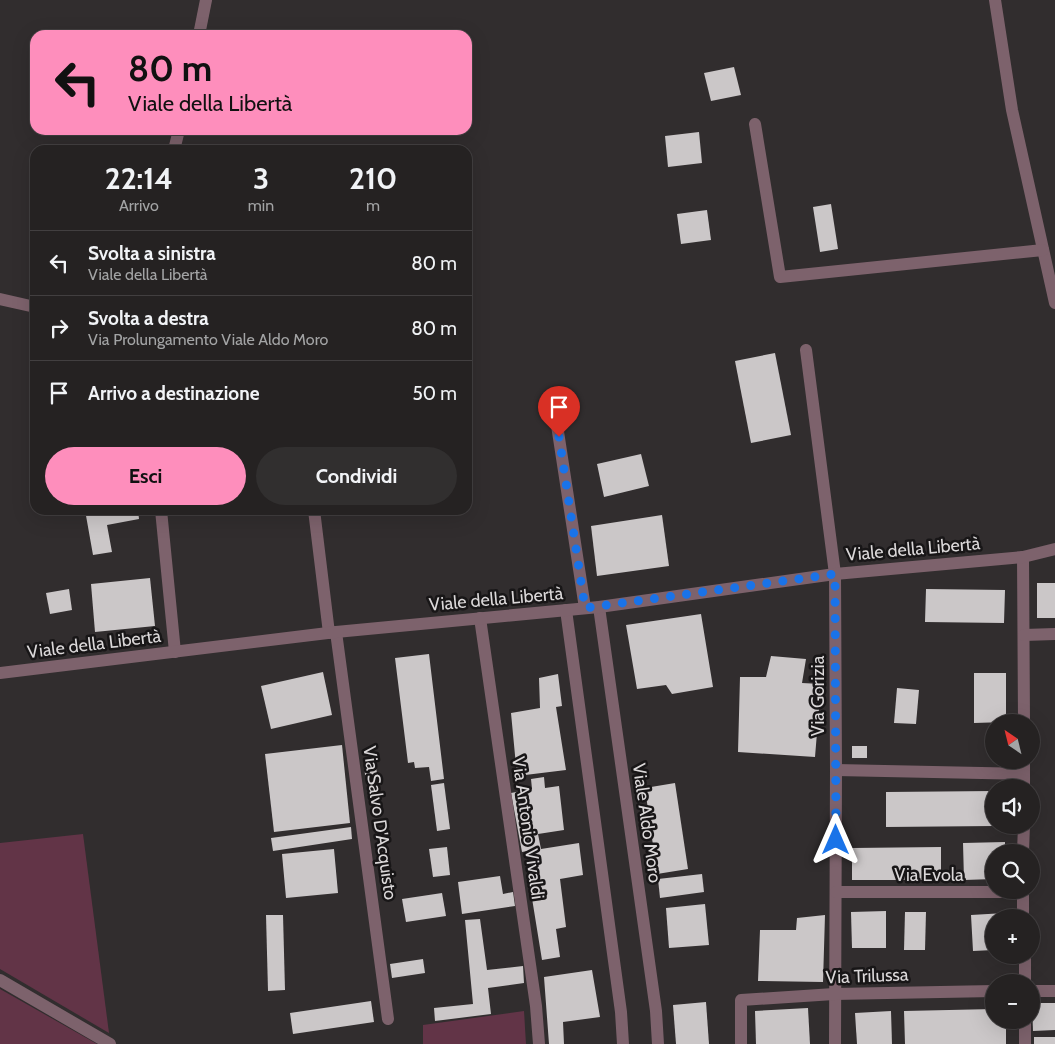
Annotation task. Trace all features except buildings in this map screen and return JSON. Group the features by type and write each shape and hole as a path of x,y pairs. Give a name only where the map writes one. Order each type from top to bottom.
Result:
{"street":[{"path":"200,30 206,0"},
{"path":"994,0 1012,110 1055,303"},
{"path":"755,124 780,277 1043,250"},
{"path":"0,299 30,306"},
{"name":"Via Gorizia","path":"806,350 835,574 836,892 834,1044"},
{"path":"553,399 585,608"},
{"path":"161,515 175,652"},
{"name":"Via Salvo D'Acquisto","path":"315,515 388,1019"},
{"name":"Viale della Libertà","path":"0,673 333,632 585,608 835,574 1023,556 1055,549"},
{"path":"1023,556 1024,714"},
{"name":"Viale Aldo Moro","path":"599,606 656,1011 658,1044"},
{"path":"566,610 621,1012 623,1044"},
{"name":"Via Antonio Vivaldi","path":"480,618 536,1006 539,1044"},
{"path":"1024,635 1055,634"},
{"path":"1024,769 1024,779"},
{"path":"836,770 1024,774"},
{"name":"Via Evola","path":"836,892 985,891"},
{"path":"0,980 110,1044"},
{"name":"Via Trilussa","path":"741,1044 741,1000 834,994 985,991"},
{"path":"1040,991 1055,991"},
{"path":"1025,1029 1025,1044"}],"shaded area":[{"path":"83,834 109,1033 0,969 0,843"},
{"path":"0,989 97,1044 0,1044"},
{"path":"524,1011 526,1044 423,1044 423,1025"}],"route":[{"path":"559,437 585,608 835,574 836,840"}]}
